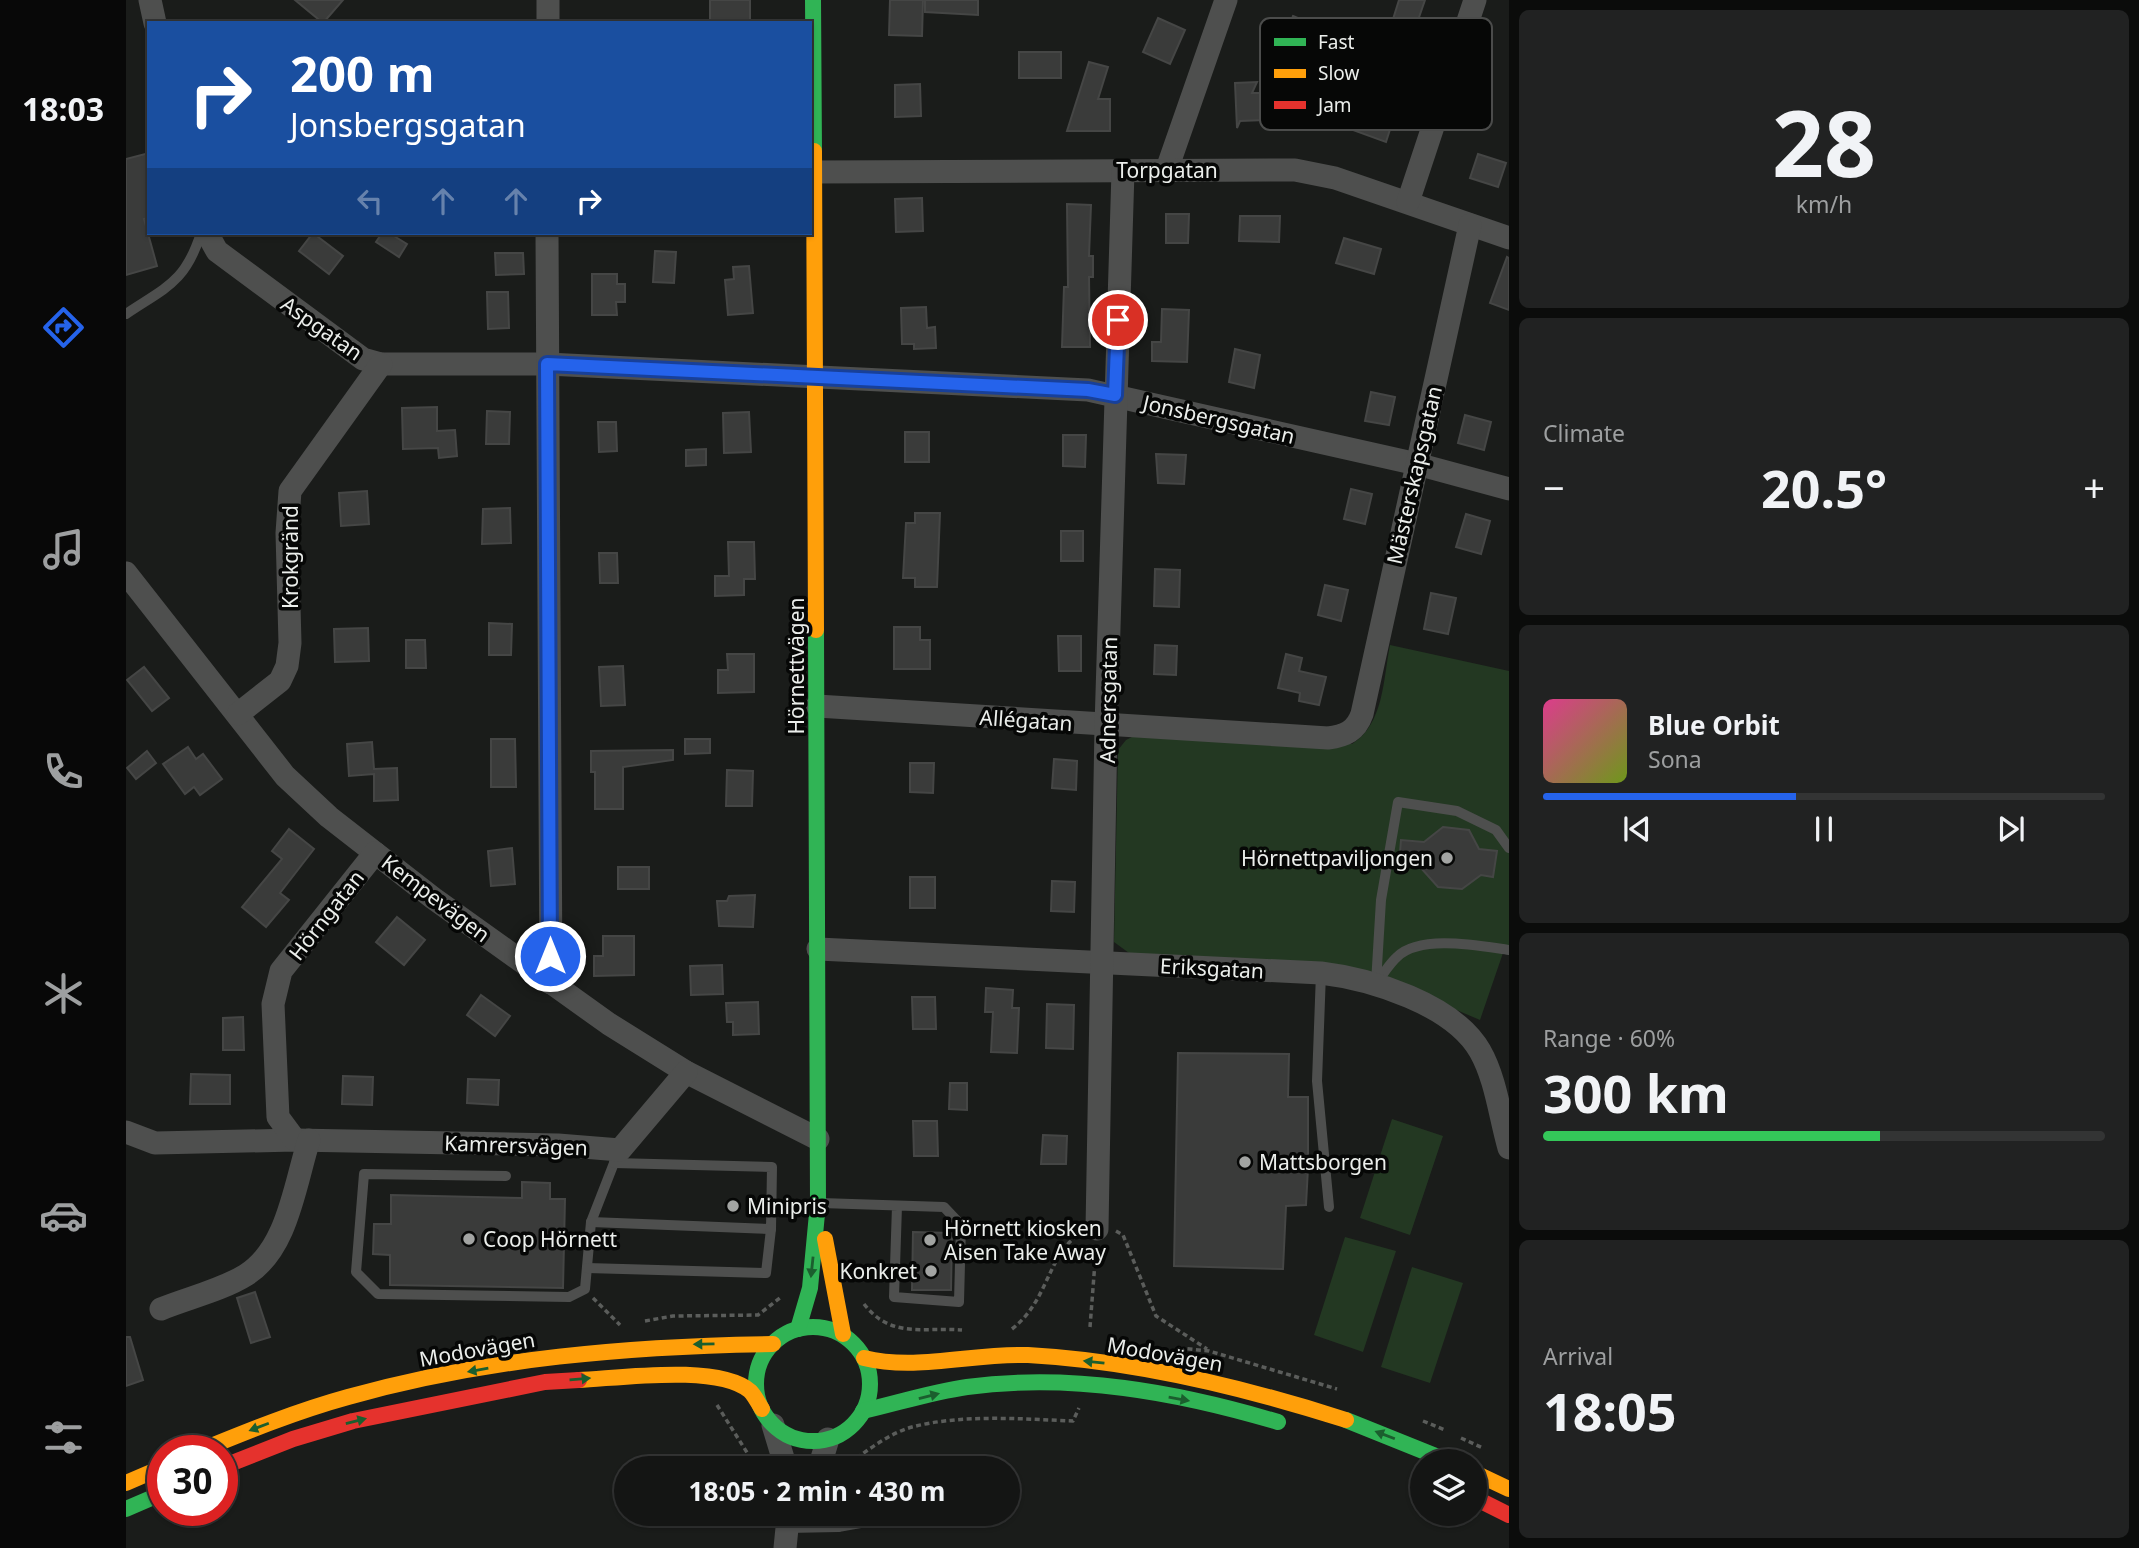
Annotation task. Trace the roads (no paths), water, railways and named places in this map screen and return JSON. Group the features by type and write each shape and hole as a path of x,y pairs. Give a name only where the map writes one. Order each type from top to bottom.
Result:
{"main road":[{"name":"Hörnettvägen","path":"798,1329 810,1288 818,1203 817,379 813,0"},
{"path":"238,1461 293,1439 353,1421 544,1382 696,1374 738,1384 751,1392 767,1417 789,1436 808,1441 828,1439 854,1424 863,1411 869,1394 869,1376 864,1359 844,1334 818,1203"},
{"path":"767,1417 756,1392 757,1374 762,1358 773,1343 798,1329 825,1328 844,1334"},
{"name":"Modovägen","path":"238,1437 347,1397 430,1378 545,1358 686,1345 773,1343"},
{"name":"Modovägen","path":"864,1359 898,1366 978,1356 1037,1356 1114,1364 1195,1378 1352,1422 1418,1449"},
{"name":"Modovägen","path":"863,1411 965,1387 1036,1381 1109,1387 1191,1401 1292,1426"},
{"path":"126,1483 147,1474"},
{"path":"1487,1479 1509,1489"},
{"path":"126,1509 147,1500"},
{"path":"1487,1504 1509,1515"}],"street":[{"path":"150,0 155,21"},
{"path":"548,0 548,21"},
{"path":"1167,169 1226,0"},
{"path":"1469,18 1475,0"},
{"path":"1408,202 1432,130"},
{"name":"Torpgatan","path":"814,172 1167,169 1315,173 1509,238"},
{"name":"Adnersgatan","path":"1097,1229 1104,962 1106,726 1123,171"},
{"name":"Mästerskapsgatan","path":"1358,725 1470,225"},
{"name":"Aspgatan","path":"208,235 216,251 363,359 381,364 547,364"},
{"path":"547,235 551,983"},
{"name":"Krokgränd","path":"237,714 280,681 287,667 290,491 381,364"},
{"name":"Jonsbergsgatan","path":"547,364 1088,390 1417,464 1509,489"},
{"name":"Kempevägen","path":"126,573 285,776 329,817 551,983 686,1072 818,1139"},
{"name":"Allégatan","path":"817,706 1328,738 1340,737 1358,725"},
{"name":"Hörngatan","path":"302,1140 278,1117 273,1004 281,971 375,853"},
{"name":"Eriksgatan","path":"818,949 1321,973 1376,983 1444,1017 1470,1036 1490,1074 1507,1130"},
{"path":"617,1156 686,1072"},
{"name":"Kamrersvägen","path":"126,1132 155,1143 302,1140 558,1145 617,1156"},
{"path":"161,1309 246,1275 267,1257 279,1235 302,1140"},
{"path":"767,1417 782,1456"},
{"path":"823,1456 828,1439"}],"lane":[{"path":"126,314 159,296 178,279 195,251 200,235"},
{"path":"1376,983 1381,900 1398,802 1457,811 1496,830 1509,848"},
{"path":"1376,983 1398,954 1434,943 1462,943 1509,950"},
{"path":"1321,973 1317,1081 1329,1207"},
{"path":"506,1175 364,1174 356,1272 378,1294 569,1297 585,1289 591,1222 617,1156 772,1167 771,1229 766,1272 587,1268"},
{"path":"818,1203 944,1207 961,1225 959,1302 894,1297 897,1206"},
{"path":"591,1222 771,1229"},
{"path":"788,1526 844,1526"}],"place":[{"name":"Hörnettpaviljongen","path":"1447,858"},
{"name":"Mattsborgen","path":"1245,1162"},
{"name":"Minipris","path":"733,1206"},
{"name":"Coop Hörnett","path":"469,1239"},
{"name":"Hörnett kiosken Aisen Take Away","path":"930,1240"},
{"name":"Konkret","path":"931,1271"}]}
